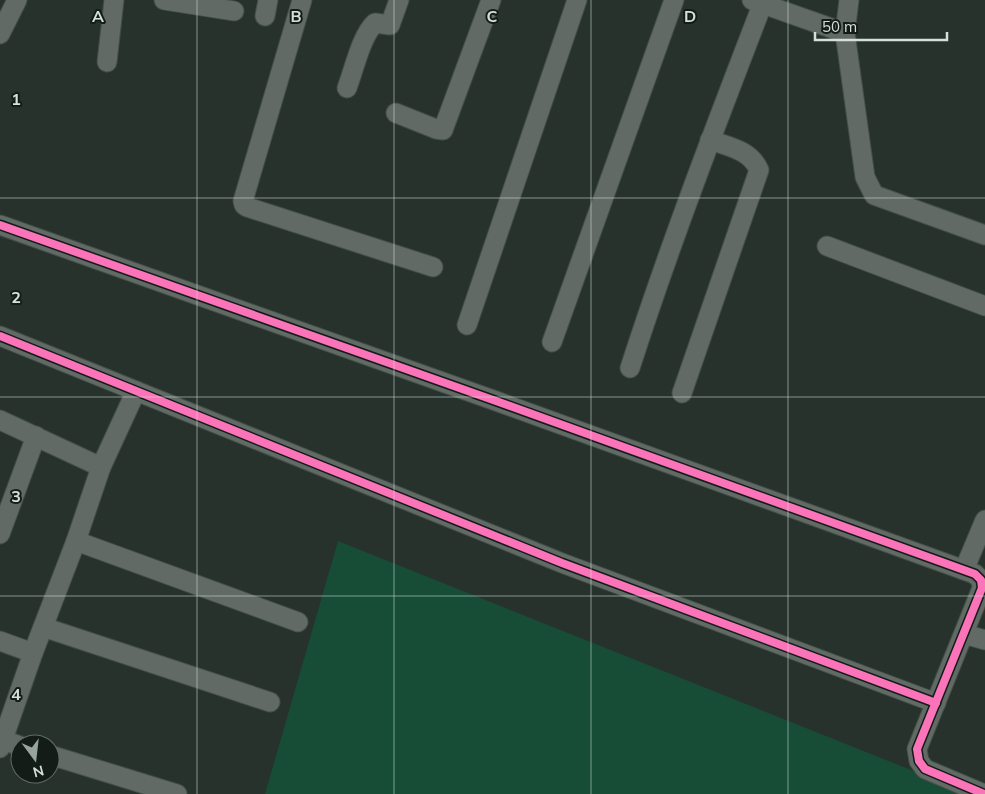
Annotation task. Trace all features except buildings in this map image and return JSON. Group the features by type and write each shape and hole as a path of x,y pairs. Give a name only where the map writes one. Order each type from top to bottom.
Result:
{"street":[{"path":"0,34 17,0"},
{"path":"107,62 114,0"},
{"path":"164,0 234,11"},
{"path":"302,0 243,201 244,205 432,267"},
{"path":"347,88 364,40 372,26 375,23 390,25 399,0"},
{"path":"396,112 436,129 443,130 491,0"},
{"path":"467,325 577,0"},
{"path":"552,342 674,0"},
{"path":"850,0 845,33 865,177 874,195 985,235"},
{"path":"630,368 648,312 759,1 845,33"},
{"path":"682,394 759,170 754,160 748,154 710,140"},
{"path":"0,225 975,574 981,580 982,588 917,749 919,761 925,769 984,794"},
{"path":"827,246 985,306"},
{"path":"0,336 562,563 936,703"},
{"path":"8,745 33,653 76,541 101,466 136,391"},
{"path":"0,420 101,466"},
{"path":"0,534 36,436"},
{"path":"964,570 985,520"},
{"path":"76,541 298,622"},
{"path":"43,627 270,702"},
{"path":"964,634 985,640"},
{"path":"0,641 33,653"},
{"path":"60,758 177,794"}],"green space":[{"path":"338,541 971,794 265,794"}],"cycle path":[{"path":"0,225 975,574 981,580 982,588 917,749 919,761 925,769 984,794"},
{"path":"0,336 562,563 936,703"}]}
